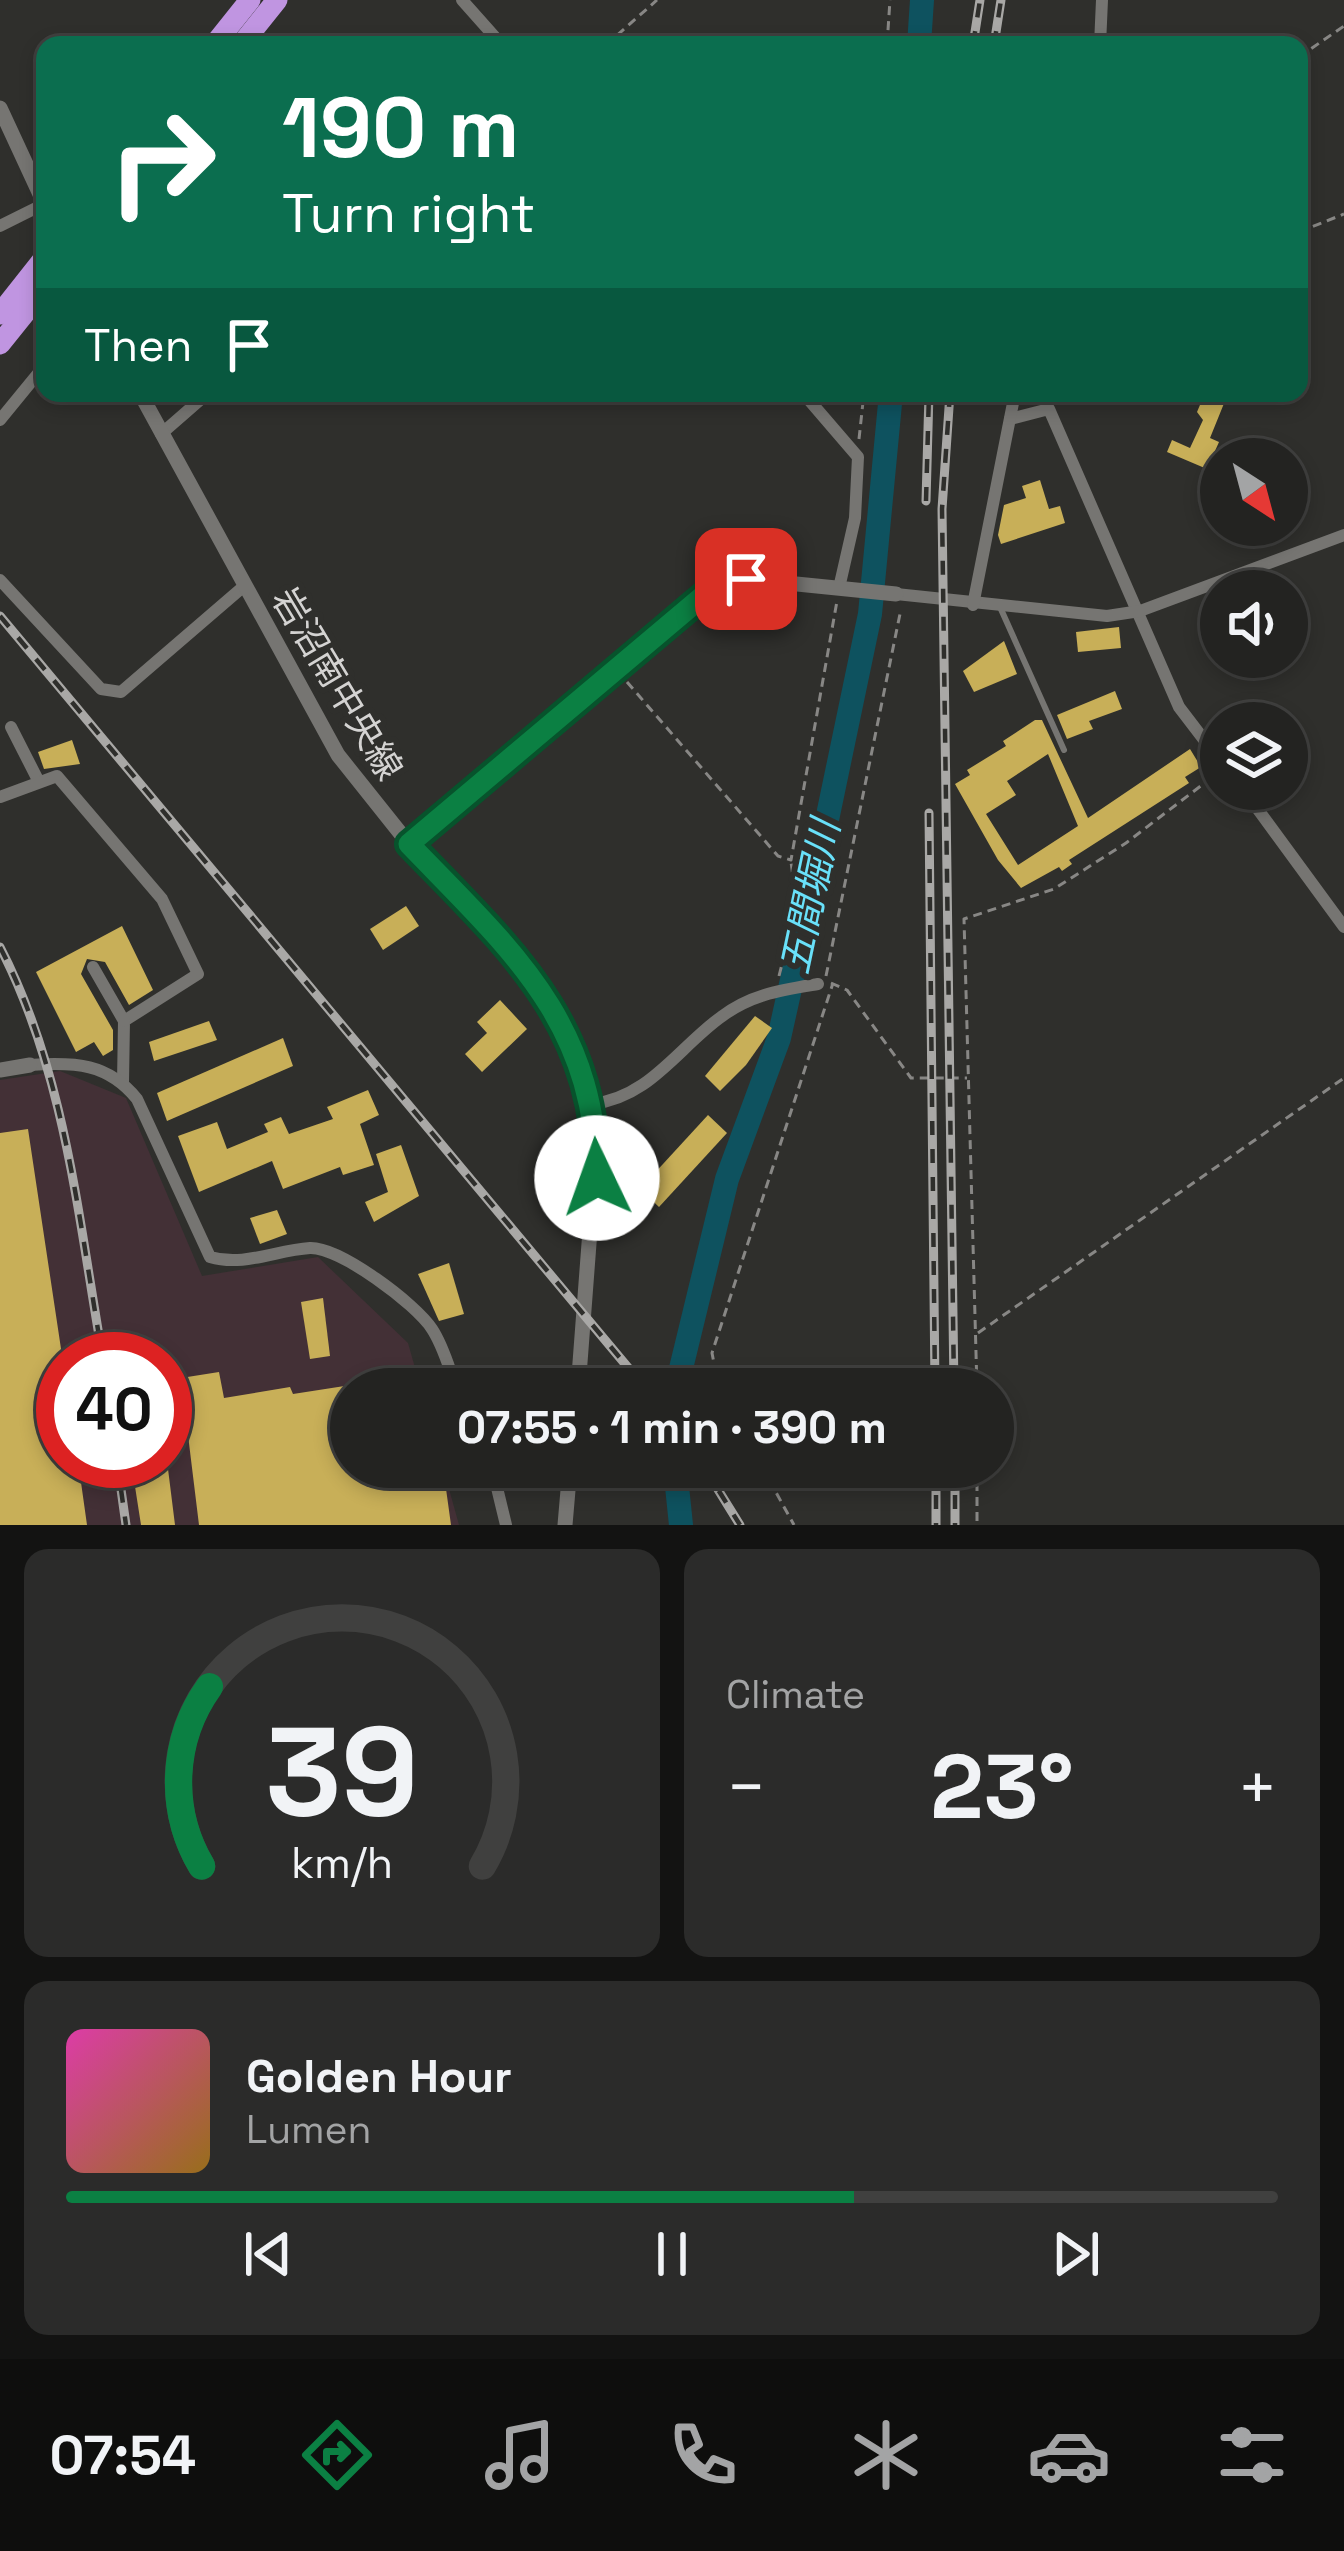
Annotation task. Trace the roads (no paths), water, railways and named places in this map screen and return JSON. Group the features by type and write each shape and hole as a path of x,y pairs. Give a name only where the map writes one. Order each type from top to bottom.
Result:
{"highway":[{"path":"221,36 250,0"},
{"path":"248,36 277,0"},
{"path":"0,314 36,268"},
{"path":"0,344 36,299"}],"street":[{"path":"462,0 494,36"},
{"path":"1100,36 1102,0"},
{"path":"0,108 36,185"},
{"path":"0,226 36,208"},
{"path":"0,420 36,376"},
{"name":"岩沼南中央線","path":"145,402 338,755 409,844 536,979 568,1034 592,1104 597,1178 580,1368"},
{"path":"161,434 198,402"},
{"path":"810,402 858,457 855,518 839,588"},
{"path":"973,604 1013,402"},
{"path":"1010,419 1048,410 1179,707 1200,736"},
{"path":"409,844 709,591 726,583 746,579 1107,616 1140,611 1344,536"},
{"path":"0,580 100,689 122,692 243,587"},
{"path":"10,728 39,782"},
{"path":"0,796 57,776 161,899 198,974 124,1021"},
{"path":"1258,810 1344,927"},
{"path":"93,967 124,1021 123,1082"},
{"path":"592,1104 618,1102 665,1069 720,1017 758,994 818,984"},
{"path":"0,1070 80,1064 106,1070 137,1099 210,1257 228,1262 324,1249 352,1264 431,1326 448,1368"},
{"path":"496,1488 506,1525"},
{"path":"565,1525 568,1488"}],"lane":[{"path":"1000,607 1064,750"}],"waterway":[{"name":"五間堀川","path":"920,36 922,0"},
{"name":"五間堀川","path":"681,1368 727,1179 779,1038 818,863 870,614 890,402"},
{"name":"五間堀川","path":"677,1488 681,1525"}],"railway":[{"path":"974,36 980,0"},
{"path":"995,36 1001,0"},
{"path":"926,501 929,402"},
{"path":"949,402 942,509 954,1368"},
{"path":"0,616 628,1368"},
{"path":"929,813 935,1368"},
{"path":"0,947 22,996 55,1096 99,1332"},
{"path":"121,1488 126,1525"},
{"path":"717,1488 740,1525"},
{"path":"936,1488 936,1525"},
{"path":"955,1488 955,1525"}]}
